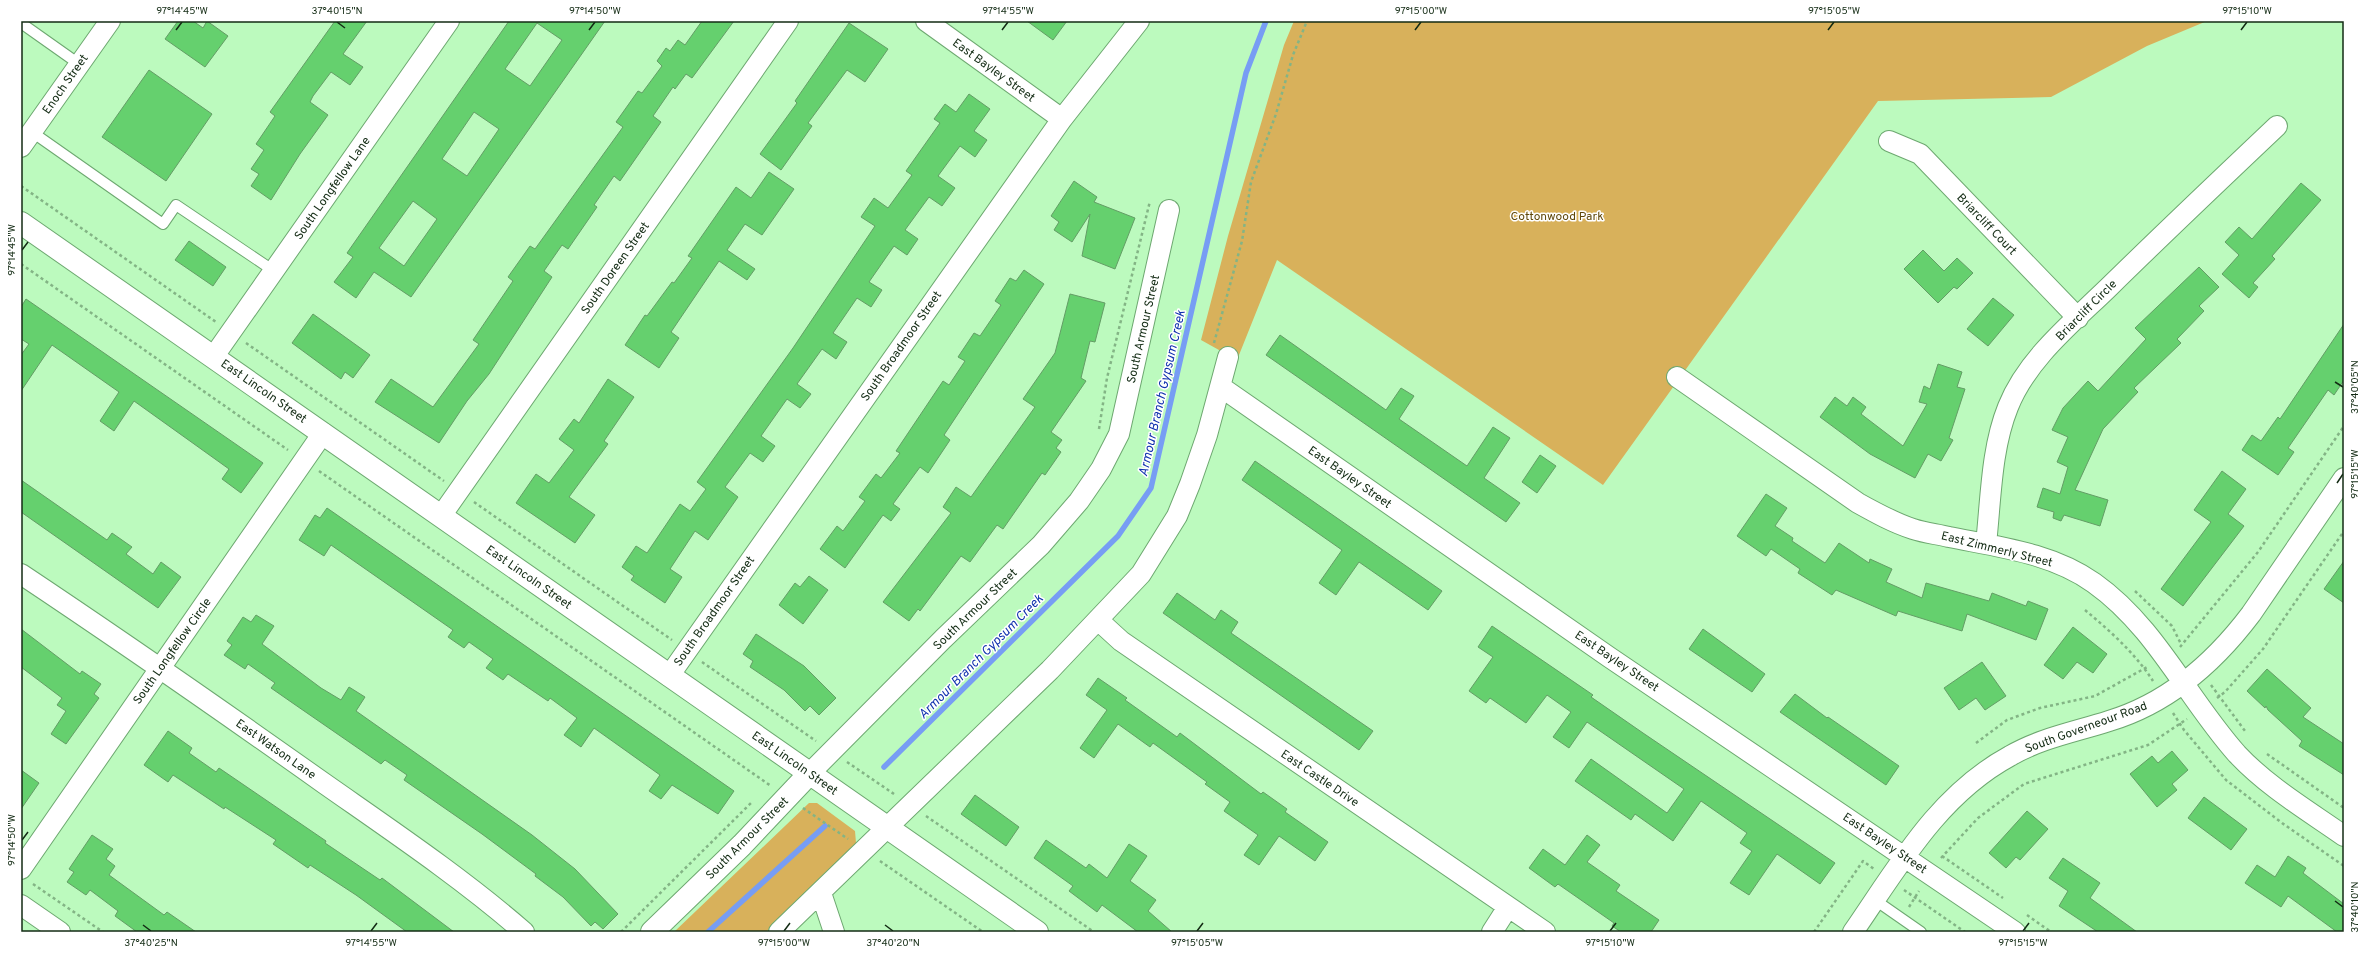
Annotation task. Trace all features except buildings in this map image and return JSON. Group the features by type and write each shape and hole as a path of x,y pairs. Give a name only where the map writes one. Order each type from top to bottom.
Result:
{"street":[{"name":"Enoch Street","path":"26,139 110,21"},
{"name":"South Longfellow Lane","path":"214,356 449,21"},
{"name":"South Doreen Street","path":"441,516 788,21"},
{"name":"East Bayley Street","path":"926,21 1062,119"},
{"name":"South Broadmoor Street","path":"669,676 1062,119 1139,21"},
{"name":"Briarcliff Circle","path":"1986,544 1993,473 2000,433 2008,407 2022,380 2038,358 2078,318 2277,126"},
{"name":"Briarcliff Court","path":"1889,141 1920,154 2078,318"},
{"name":"South Armour Street","path":"652,932 742,845 788,797 803,768 832,752 1041,545 1101,469 1119,434 1169,210"},
{"name":"East Lincoln Street","path":"21,223 214,356 669,676 1037,932"},
{"path":"779,932 821,893 1098,620 1141,574 1176,516 1190,484 1221,387 1228,357"},
{"name":"East Zimmerly Street","path":"1677,377 1858,503 1883,517 1914,530 2038,556 2071,569 2119,602 2174,652 2184,683 2237,753 2257,774 2344,836"},
{"name":"East Bayley Street","path":"1221,387 1609,657 1904,855 2015,932"},
{"name":"South Longfellow Circle","path":"24,875 160,667 323,433"},
{"name":"South Governeour Road","path":"1853,932 1917,837 1972,780 2009,756 2061,734 2109,721 2139,710 2184,683 2200,671 2243,624 2337,503 2344,478"},
{"name":"East Watson Lane","path":"21,574 160,667 387,827 524,932"},
{"name":"East Castle Drive","path":"1098,620 1121,641 1545,932"},
{"path":"821,893 834,932"},
{"path":"21,905 60,932"},
{"path":"1492,932 1508,906"}],"lane":[{"path":"21,23 79,64"},
{"path":"26,139 163,224 176,205 274,271"},
{"path":"1875,900 1921,932"}],"path":[{"path":"1228,357 1213,348 1242,241 1251,182 1276,114 1293,55 1307,21"},
{"path":"21,186 818,743 803,768 770,785 764,790"},
{"path":"1098,434 1107,378 1150,201"},
{"path":"21,264 983,932"},
{"path":"1976,743 2007,720 2040,708 2095,696 2174,652 2258,552 2344,426"},
{"path":"2131,587 2172,626 2174,652"},
{"path":"2200,671 2248,734"},
{"path":"2263,751 2344,808"},
{"path":"832,752 1094,932"},
{"path":"621,932 753,801"},
{"path":"1942,856 2006,901"},
{"path":"24,875 103,932"},
{"path":"2026,914 2051,932"}],"green space":[{"name":"Cottonwood Park","path":"1294,21 2207,21 2147,46 2051,97 1878,101 1603,485 1277,260 1237,360 1201,340 1228,236 1284,45"},
{"path":"809,803 817,803 855,831 856,843 848,853 766,932 674,932"}],"waterway":[{"name":"Armour Branch Gypsum Creek","path":"884,767 1118,536 1151,488 1246,73 1266,21"},
{"name":"Armour Branch Gypsum Creek","path":"708,932 825,826"}]}
